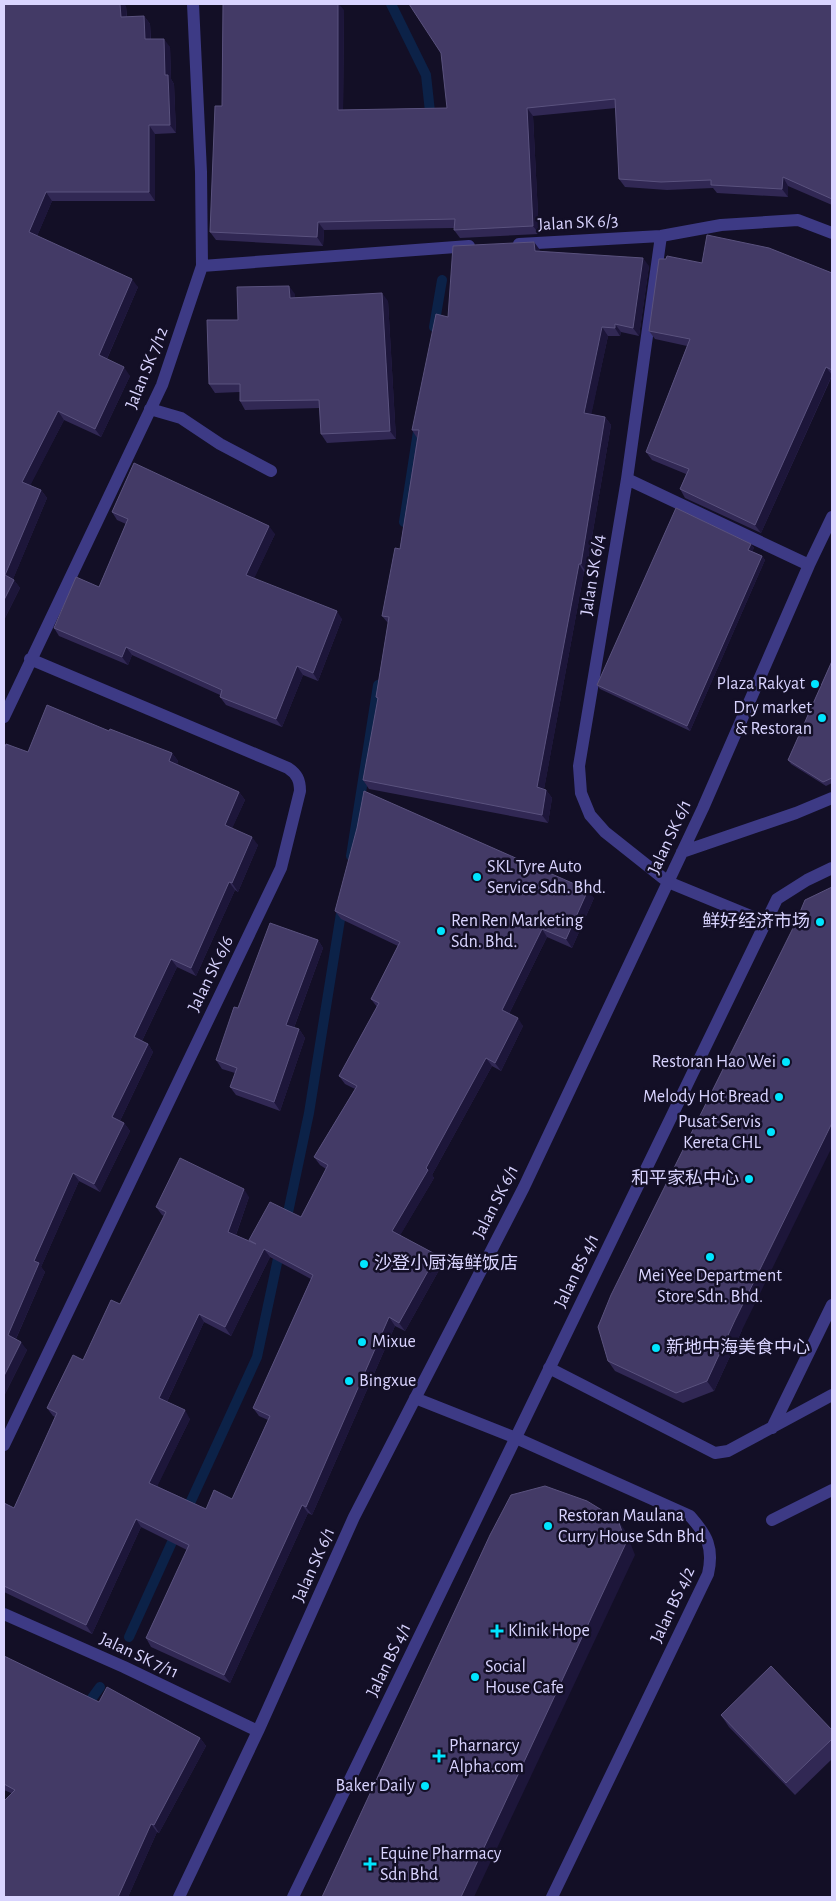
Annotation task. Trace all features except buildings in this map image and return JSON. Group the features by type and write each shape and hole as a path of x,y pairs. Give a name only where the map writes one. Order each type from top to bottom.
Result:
{"street":[{"name":"Jalan SK 7/12","path":"4,717 162,385 202,266 193,4"},
{"name":"Jalan SK 6/3","path":"506,244 661,236 721,225 798,220 832,233"},
{"name":"Jalan SK 6/4","path":"661,236 627,480 579,766 581,793 590,815 605,832 668,882 765,922"},
{"path":"202,266 477,246"},
{"path":"150,409 181,418 220,444 271,470"},
{"path":"627,480 809,565"},
{"name":"Jalan SK 6/1","path":"179,1897 258,1731 354,1517 524,1187 682,852 832,517"},
{"name":"Jalan SK 6/6","path":"4,1445 281,868 300,791 300,781 296,773 288,768 30,659"},
{"path":"682,852 796,813 832,798"},
{"name":"Jalan BS 4/1","path":"293,1897 777,899 832,868"},
{"path":"772,1428 832,1305"},
{"path":"549,1368 715,1453 728,1451 832,1395"},
{"name":"Jalan BS 4/2","path":"415,1398 516,1438 690,1516 701,1528 709,1544 711,1560 708,1574 552,1897"},
{"path":"772,1520 832,1490"},
{"name":"Jalan SK 7/11","path":"4,1614 124,1667 258,1731"}],"waterway":[{"path":"391,4 426,75 431,121"},
{"path":"434,327 442,280"},
{"path":"404,522 419,425"},
{"path":"351,856 378,685"},
{"path":"286,1222 309,1113 342,907"},
{"path":"185,1514 257,1357 280,1249"},
{"path":"129,1637 177,1531"},
{"path":"84,1709 100,1687"}],"place":[{"name":"Plaza Rakyat","path":"815,684"},
{"name":"Dry market & Restoran","path":"822,718"},
{"name":"SKL Tyre Auto Service Sdn. Bhd.","path":"477,877"},
{"name":"鲜好经济市场","path":"820,922"},
{"name":"Ren Ren Marketing Sdn. Bhd.","path":"441,931"},
{"name":"Restoran Hao Wei","path":"786,1062"},
{"name":"Melody Hot Bread","path":"779,1097"},
{"name":"Pusat Servis Kereta CHL","path":"771,1132"},
{"name":"和平家私中心","path":"749,1179"},
{"name":"Mei Yee Department Store Sdn. Bhd.","path":"710,1257"},
{"name":"沙登小厨海鲜饭店","path":"364,1264"},
{"name":"Mixue","path":"362,1342"},
{"name":"新地中海美食中心","path":"656,1348"},
{"name":"Bingxue","path":"349,1381"},
{"name":"Restoran Maulana Curry House Sdn Bhd","path":"548,1526"},
{"name":"Klinik Hope","path":"497,1631"},
{"name":"Social House Cafe","path":"475,1677"},
{"name":"Pharnarcy Alpha.com","path":"439,1756"},
{"name":"Baker Daily","path":"425,1786"},
{"name":"Equine Pharmacy Sdn Bhd","path":"370,1864"}]}
